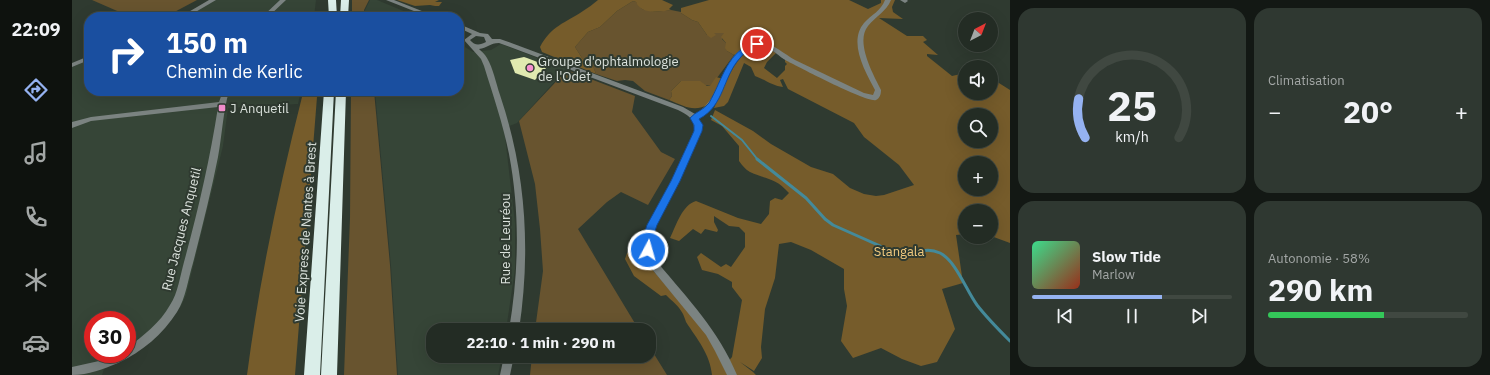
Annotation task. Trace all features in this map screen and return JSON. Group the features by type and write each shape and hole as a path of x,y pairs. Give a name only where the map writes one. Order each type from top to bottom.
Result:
{"highway":[{"path":"332,0 333,12"},
{"path":"334,12 335,0"},
{"path":"344,12 345,0"},
{"name":"Voie Express de Nantes à Brest","path":"312,375 329,96"},
{"path":"329,375 341,96"}],"street":[{"path":"192,12 213,0"},
{"path":"270,12 283,0"},
{"path":"389,0 421,12"},
{"path":"694,118 705,112 712,105 730,66 737,56 746,48 757,44 769,46 792,61 862,95 874,98 877,95 878,90 862,53 860,45 861,36 865,25 884,9 888,0"},
{"path":"464,28 478,34 486,35 488,42"},
{"name":"Rue de Leuréou","path":"464,32 469,38 468,42 484,58 506,127 519,186 522,222 521,257 515,323"},
{"path":"469,38 478,34"},
{"path":"473,46 480,47 488,42 500,42 512,45 669,104 687,112 694,118 699,125 698,131 675,181 652,225 648,250 652,261 709,332 719,348 732,375"},
{"name":"Rue de Leuréou","path":"484,58 488,42"},
{"path":"72,65 84,60"},
{"name":"Rue Jacques Anquetil","path":"136,347 162,324 174,308 179,296 193,245 214,156 224,96"},
{"path":"72,125 91,118 222,104"},
{"name":"Rue Jacques Anquetil","path":"72,372 106,363"},
{"path":"505,375 508,363"}],"shaded area":[{"path":"92,0 197,0 174,12 120,12"},
{"path":"215,0 316,0 315,12 195,12"},
{"path":"352,0 369,0 364,12 352,12"},
{"path":"370,0 377,0 406,12 365,12"},
{"path":"633,1 636,2 642,9 655,12 671,10 681,12 692,20 698,22 707,35 717,32 725,33 722,39 726,43 727,51 734,55 711,86 681,81 671,91 672,96 669,100 645,91 633,81 617,81 596,74 593,66 582,58 575,47 588,32 600,27 617,11"},
{"path":"501,44 566,69 517,123 504,128 515,223 515,269 507,323 426,323 426,363 501,363 498,375 398,375 391,266 375,96 464,96 464,46 473,52 491,50"},
{"path":"84,62 84,96 300,96 298,104 228,108 223,146 186,295 181,306 172,318 136,349 136,311 84,311 84,363 116,363 104,369 102,375 72,375 72,67"},
{"path":"567,70 635,96 632,112 661,152 675,159 648,205 621,192 607,202 578,229 635,323 536,323 543,271 540,229 535,184 519,121"},
{"path":"351,96 374,96 390,265 397,375 344,375 350,218"},
{"path":"656,357 667,375 530,375 531,363 656,363"}],"green space":[{"path":"397,0 439,0 435,2 442,2 439,6 415,6"},
{"path":"598,0 662,0 673,5 669,9 671,10 652,12 642,9 636,2 633,1 617,11 600,27 588,32 575,47 582,58 593,66 596,74 542,52 540,47 549,34 564,22 585,10"},
{"name":"Stangala","path":"709,0 849,0 868,9 881,3 881,0 895,0 892,7 893,12 903,19 879,18 907,36 923,36 927,40 923,42 938,55 927,54 927,56 952,76 958,75 958,100 998,100 998,82 1010,90 1010,243 998,239 998,204 958,204 958,235 956,235 963,283 942,289 955,329 937,362 921,366 902,359 881,348 853,358 841,341 847,306 844,289 844,269 811,250 791,242 779,244 775,278 765,309 761,347 762,358 754,371 740,362 756,375 712,375 706,353 686,322 680,308 666,295 661,296 634,276 625,259 627,253 633,251 642,252 650,267 704,330 726,364 732,357 742,300 732,287 732,282 718,274 702,270 697,257 701,253 721,267 726,264 731,267 745,247 745,233 739,227 729,226 714,216 714,222 718,230 717,232 705,229 701,234 693,229 679,241 670,238 683,211 691,203 696,201 738,218 761,224 769,214 770,201 775,198 782,200 789,193 775,181 750,172 743,166 739,161 739,146 722,126 711,120 715,110 753,131 771,144 811,167 833,174 850,188 864,194 876,196 884,195 914,185 899,165 864,137 854,123 788,89 783,79 780,80 783,87 755,76 751,67 744,63 728,102 724,106 714,108 718,99 713,95 709,104 699,108 689,108 669,100 672,96 671,91 681,81 700,81 707,86 710,86 716,77 727,80 735,65 752,49 759,47 767,48 776,53 767,62 764,68 777,78 785,70 785,66 787,64 785,62 785,56 759,43 734,55 725,48 726,43 721,37 724,33 714,33 716,35 711,38 707,35 698,22 681,13 681,8"},
{"path":"302,97 317,97 295,375 247,375 257,305 285,166"}],"building":[{"name":"Groupe d'ophtalmologie de l'Odet","path":"524,57 548,66 535,80 515,73 510,60"}],"waterway":[{"path":"711,116 742,140 758,159"},
{"path":"758,159 806,198 825,219 833,225 905,257 926,250 935,251 946,257 956,269 977,305 1010,341"}],"place":[{"name":"Groupe d'ophtalmologie de l'Odet","path":"530,68"},
{"name":"J Anquetil","path":"222,108"}],"route":[{"path":"648,250 648,237 652,225 675,181 698,131 699,125 694,118 700,116 712,105 730,66 737,56 746,48 757,44"}]}
